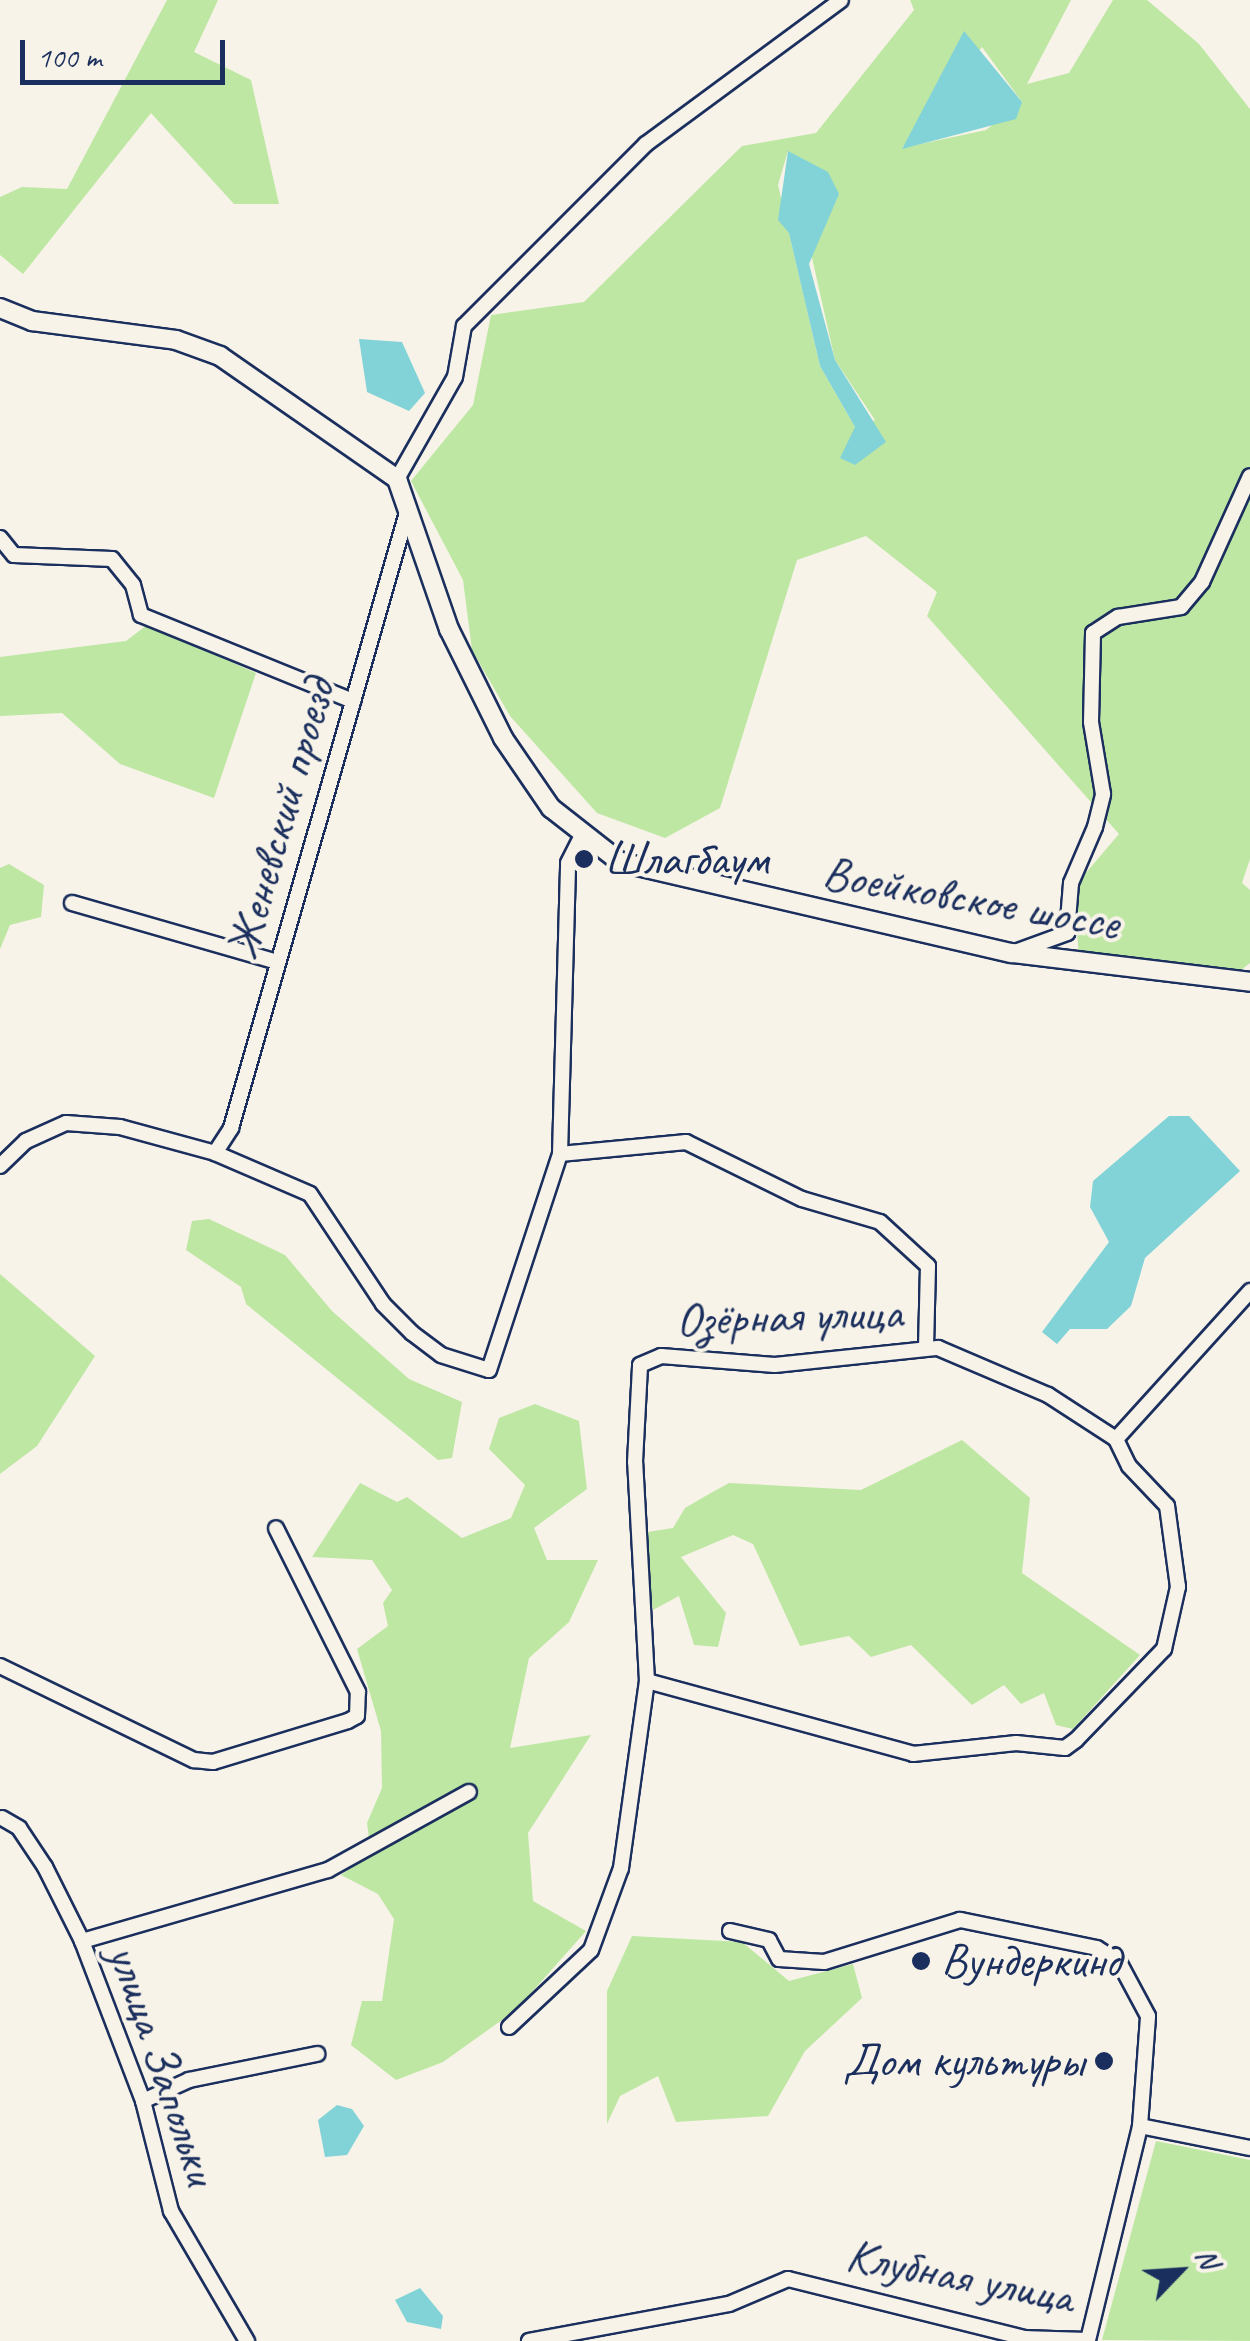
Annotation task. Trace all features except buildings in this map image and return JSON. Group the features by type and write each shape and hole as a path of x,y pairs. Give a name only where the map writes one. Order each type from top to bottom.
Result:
{"street":[{"path":"397,478 455,377 464,326 646,144 841,0"},
{"name":"Воейковское шоссе","path":"0,308 32,321 176,340 220,356 397,478 410,502 472,684 551,808 581,838 620,862 714,890 1012,953 1250,982"},
{"path":"1012,953 1068,933 1071,883 1095,827 1102,794 1091,722 1092,633 1118,617 1181,607 1202,582 1250,476"},
{"name":"Женевский проезд","path":"215,1153 231,1128 410,502"},
{"path":"1,541 14,555 112,559 133,586 141,615 353,701"},
{"path":"0,1166 26,1141 66,1123 120,1127 215,1153 310,1194 383,1304 412,1334 440,1355 489,1370 560,1154 568,864 581,838"},
{"path":"72,902 278,962"},
{"path":"560,1154 686,1142 802,1199 880,1222 928,1266 926,1348"},
{"path":"508,2027 591,1950 622,1868 647,1680 913,1754 968,1754 1016,1743 1065,1748 1164,1649 1178,1587 1167,1506 1129,1466 1116,1439 1250,1291"},
{"name":"Озёрная улица","path":"647,1680 635,1462 640,1365 660,1356 775,1365 926,1348 1012,1378 1116,1439"},
{"path":"0,1666 194,1760 213,1762 348,1722 358,1716 358,1692 276,1528"},
{"path":"82,1941 328,1870 469,1792"},
{"name":"улица Запольки","path":"2,1818 19,1828 45,1867 82,1941 144,2101 171,2211 247,2341"},
{"path":"730,1931 769,1940 779,1959 824,1962 960,1920 1096,1948 1119,1962 1148,2016 1140,2126 1250,2148"},
{"path":"144,2101 189,2080 317,2054"},
{"name":"Клубная улица","path":"529,2341 729,2304 788,2280 1025,2338 1088,2340 1140,2126"}],"green space":[{"path":"167,0 218,0 194,52 251,80 279,204 234,204 151,113 23,274 0,255 0,197 22,187 67,189"},
{"path":"910,0 1071,0 1027,84 1069,73 1113,0 1147,0 1199,44 1250,109 1250,859 1242,883 1250,890 1250,963 1241,970 1079,956 1073,888 1119,834 927,616 937,592 866,536 797,560 720,808 665,838 597,813 510,716 472,650 463,580 411,481 473,405 491,315 584,302 742,146 816,133 914,10","holes":["982,47 1022,102 986,130 902,148","788,151 835,360 875,420 855,427 820,366 778,185"]},
{"path":"147,625 256,673 214,798 120,764 62,713 0,716 0,657 126,641"},
{"path":"9,864 44,885 41,917 10,925 0,949 0,868"},
{"path":"209,1219 285,1255 332,1311 409,1379 462,1402 452,1458 438,1460 246,1304 241,1287 186,1250 192,1221"},
{"path":"0,1274 95,1356 37,1446 0,1474"},
{"path":"535,1404 579,1421 587,1489 534,1528 547,1560 598,1560 569,1622 529,1658 510,1748 591,1735 528,1833 533,1901 586,1931 516,2010 443,2062 396,2080 351,2045 362,2001 382,2001 394,1919 378,1894 341,1875 371,1854 367,1823 382,1788 381,1731 357,1649 388,1626 383,1603 392,1590 372,1560 312,1557 360,1483 397,1502 407,1497 462,1538 511,1518 525,1485 489,1449 499,1418"},
{"path":"962,1440 1030,1498 1022,1573 1140,1655 1073,1729 1056,1725 1044,1693 1021,1704 1004,1685 972,1705 911,1645 871,1657 849,1636 800,1646 753,1544 733,1535 681,1557 726,1613 718,1647 694,1645 679,1596 653,1610 641,1545 648,1532 673,1528 685,1508 709,1494 729,1483 861,1490"},
{"path":"632,1936 742,1942 789,1981 853,1964 862,1998 805,2051 768,2116 676,2122 658,2076 620,2096 607,2124 607,1991"},
{"path":"1156,2141 1250,2160 1250,2341 1102,2340"}],"water":[{"path":"964,31 1022,102 1016,119 902,149"},
{"path":"788,151 828,172 839,194 809,264 835,360 886,442 855,465 840,458 855,427 820,366 789,233 778,220"},
{"path":"359,339 402,342 425,393 409,411 367,392"},
{"path":"1169,1116 1189,1116 1240,1171 1145,1258 1131,1306 1107,1329 1070,1329 1057,1344 1042,1332 1109,1242 1090,1207 1093,1181"},
{"path":"337,2105 352,2109 364,2126 347,2155 325,2157 318,2120"},
{"path":"420,2288 443,2316 441,2329 407,2322 395,2300"}],"place":[{"name":"Шлагбаум","path":"584,859"},
{"name":"Вундеркинд","path":"921,1961"},
{"name":"Дом культуры","path":"1104,2061"}]}
